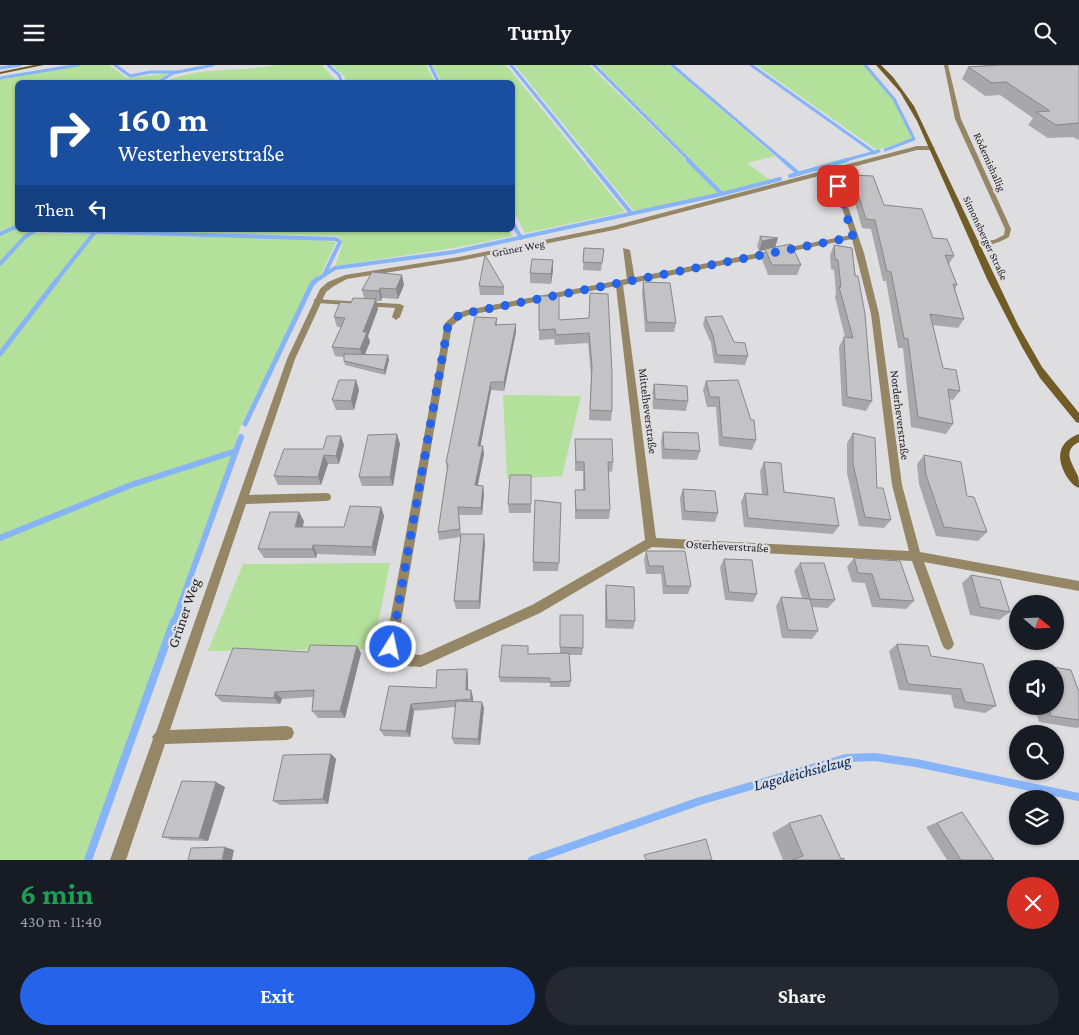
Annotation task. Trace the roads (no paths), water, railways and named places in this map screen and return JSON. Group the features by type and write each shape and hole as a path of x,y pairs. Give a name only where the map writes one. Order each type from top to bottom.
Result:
{"main road":[{"path":"0,73 42,65"},
{"name":"Simonsberger Straße","path":"878,65 904,91 912,103 1025,344 1040,369 1079,420"},
{"path":"1079,438 1071,441 1064,451 1065,464 1079,484"}],"street":[{"name":"Rödemishallig","path":"946,65 958,119 982,177 1008,229 1006,236 996,242 976,243"},
{"name":"Grüner Weg","path":"118,860 291,359 317,301 331,283 345,277 460,259 614,228 917,148 932,148"},
{"name":"Norderheverstraße","path":"838,186 853,237 860,253 874,314 897,485 916,556 948,644"},
{"path":"651,542 536,609 422,661 402,660 391,647 448,325 458,316 467,313 853,237"},
{"path":"626,250 631,280"},
{"name":"Mittelheverstraße","path":"619,282 651,542"},
{"path":"317,301 400,306 396,317"},
{"path":"241,500 326,497"},
{"name":"Osterheverstraße","path":"651,542 916,556 1079,586"},
{"path":"159,737 287,733"}],"waterway":[{"path":"0,68 20,65"},
{"path":"0,78 78,65"},
{"path":"115,65 130,76 150,72 178,72"},
{"path":"178,72 213,65"},
{"path":"328,65 339,75 341,80"},
{"path":"430,65 438,80"},
{"path":"511,65 589,161"},
{"path":"594,65 690,161"},
{"path":"672,65 784,161"},
{"path":"751,65 874,152"},
{"path":"865,65 894,99 914,139 885,150"},
{"path":"162,80 178,72"},
{"path":"874,152 879,151"},
{"path":"842,161 874,152"},
{"path":"588,160 631,213"},
{"path":"688,160 722,194"},
{"path":"783,160 799,174"},
{"path":"799,174 847,160"},
{"path":"790,176 799,174"},
{"path":"722,194 780,179"},
{"path":"521,238 722,194"},
{"path":"0,234 15,227"},
{"path":"515,227 521,238"},
{"path":"0,264 25,237 32,232"},
{"path":"101,232 336,239 340,242 325,273"},
{"path":"56,281 94,233"},
{"path":"315,281 335,268 454,252 521,238"},
{"path":"0,354 57,280"},
{"path":"245,424 315,281"},
{"path":"236,451 241,437"},
{"path":"0,538 131,485 236,451"},
{"path":"174,622 236,451"},
{"path":"88,860 174,621"},
{"name":"Lagedeichsielzug","path":"532,860 700,801 846,758 874,757 916,763 1079,797"}]}
